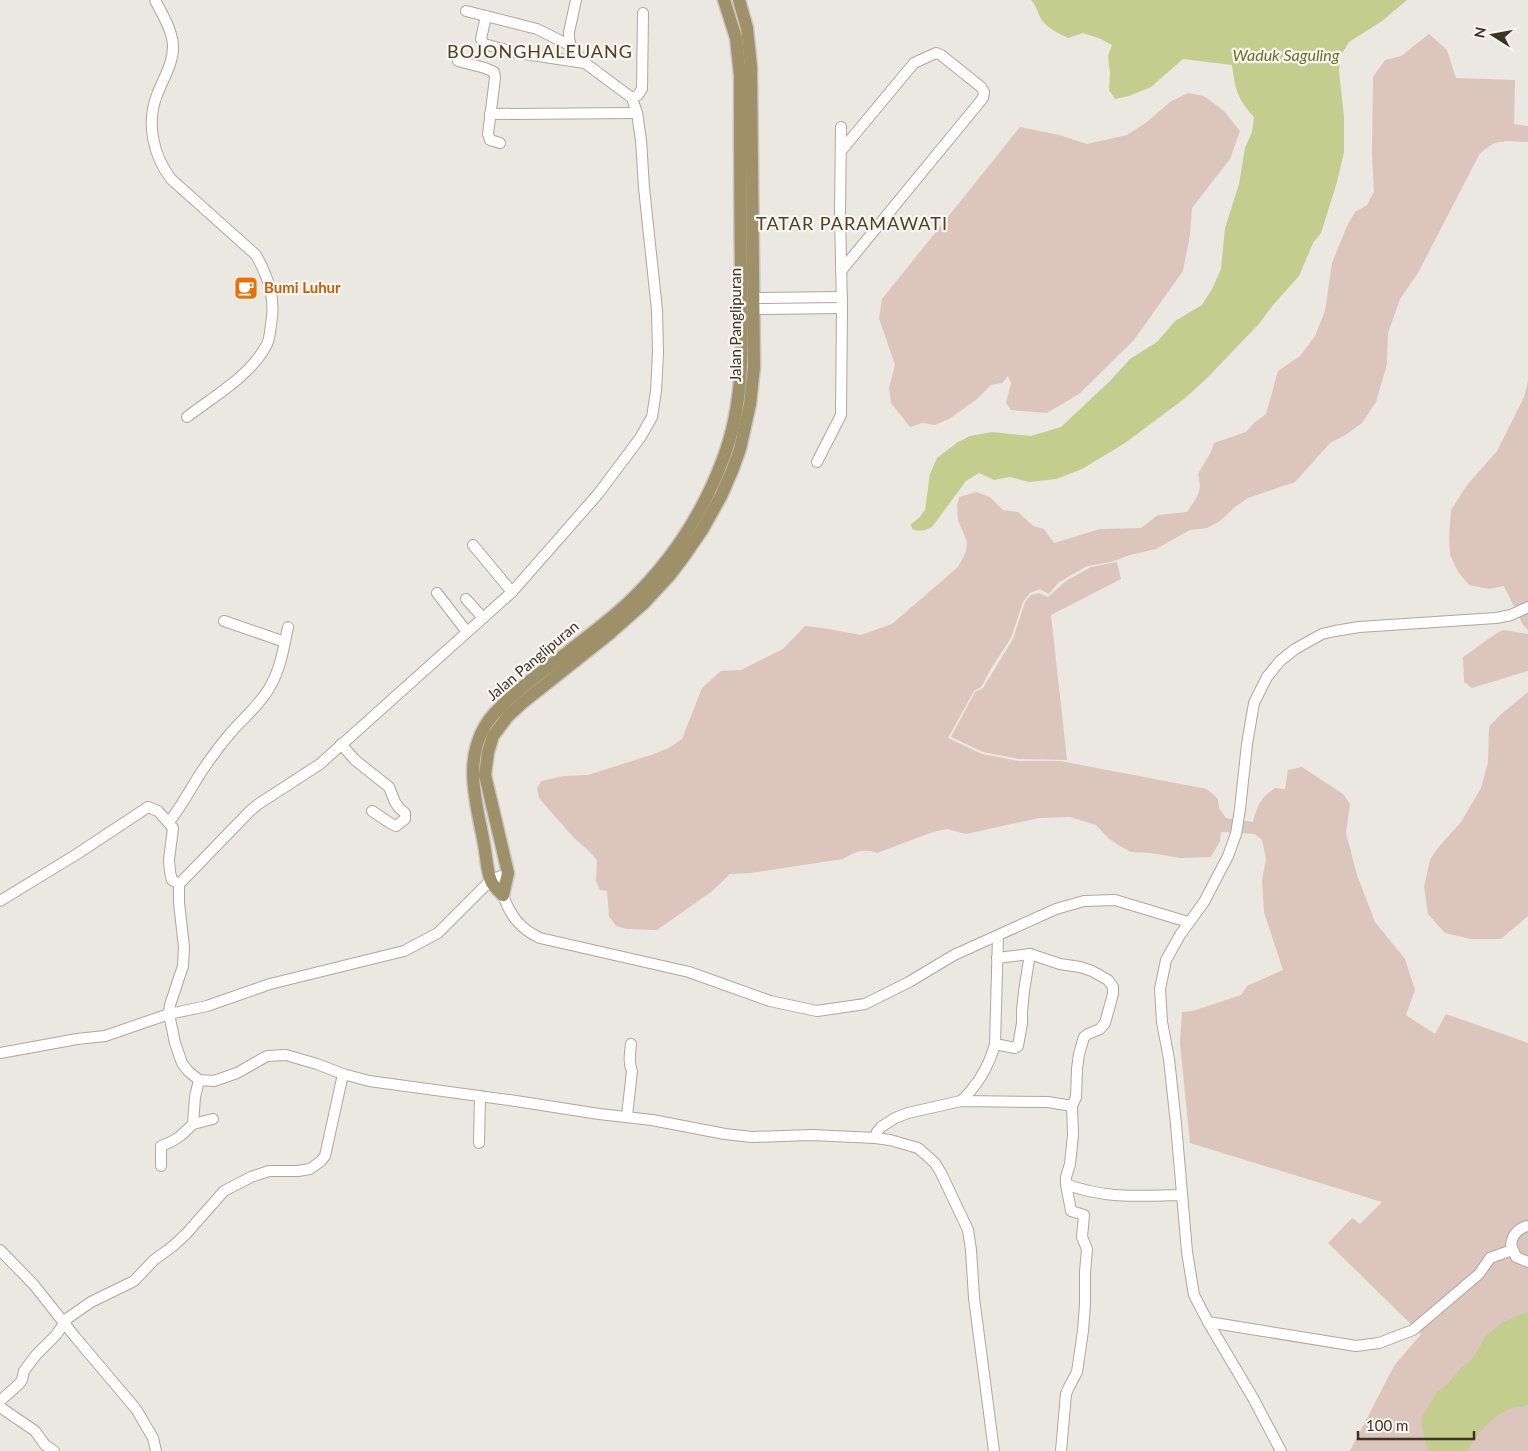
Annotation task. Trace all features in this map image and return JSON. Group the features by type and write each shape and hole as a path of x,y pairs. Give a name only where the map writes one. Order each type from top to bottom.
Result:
{"main road":[{"name":"Jalan Panglipuran","path":"502,895 491,880 473,785 472,763 476,745 485,726 504,704 651,596 682,559 706,521 721,496 740,449 750,404 754,367 753,304 738,51 732,22 724,0"},
{"name":"Jalan Panglipuran","path":"502,895 508,873 485,775 488,752 493,736 508,716 606,630 676,548 713,485 732,434 741,376 746,171 751,67 747,28 739,0"}],"street":[{"path":"155,0 169,32 173,47 153,110 152,132 160,162 170,179 256,255 272,291 274,312 267,344 252,366 187,417"},
{"path":"178,884 257,805 320,764 512,592 598,494 640,438 652,417 656,391 658,353 657,310 637,113 632,98 585,63 571,46 569,32 576,0"},
{"path":"466,11 537,29 571,46"},
{"path":"632,98 638,95 642,89 643,13"},
{"path":"486,16 481,39 484,44 518,53 585,63"},
{"path":"841,151 914,63 936,53 981,87 984,92 983,98 841,271"},
{"path":"458,61 494,72 489,138 500,143"},
{"path":"490,114 637,113"},
{"path":"817,462 841,415 841,127"},
{"path":"753,304 842,297"},
{"path":"753,304 842,308"},
{"path":"473,545 512,592"},
{"path":"437,593 467,632"},
{"path":"466,599 483,618"},
{"path":"1281,1451 1194,1295 1187,1252 1169,1059 1162,1022 1160,989 1166,960 1188,922 1204,902 1236,834 1254,703 1267,677 1280,661 1295,649 1322,634 1335,630 1365,626 1496,618 1511,615 1528,607"},
{"path":"224,621 285,642"},
{"path":"169,822 215,752 267,692 276,674 288,627"},
{"path":"341,744 355,760 389,787 395,802 404,813 404,819 396,826 372,811"},
{"path":"0,901 77,854 144,809 152,807 173,828 169,860 170,872 172,880 178,884"},
{"path":"0,1053 77,1039 105,1036 169,1014 207,1006 270,984 404,951 438,933 491,880 508,873"},
{"path":"178,884 184,947 183,966 170,1005 169,1014 175,1043 182,1063 199,1080 214,1082 237,1073 267,1056 278,1054 296,1057 369,1082 599,1114 627,1116 752,1137 812,1135 875,1138 904,1143 918,1148 926,1154 941,1173 965,1222 970,1241 974,1298 994,1451"},
{"path":"502,895 507,908 518,923 529,933 540,938 689,972 770,1001 817,1011 865,1004 910,982 954,955 1056,909 1084,901 1115,900 1188,922"},
{"path":"960,1101 983,1075 992,1058 995,1044 998,936"},
{"path":"997,958 1030,954 1060,964 1092,971 1108,980 1113,987 1113,994 1105,1023 1100,1029 1084,1037 1079,1054 1076,1097 1072,1106 1073,1135 1066,1184 1070,1211 1084,1215 1082,1237 1087,1249 1084,1272 1085,1304 1083,1331 1077,1372 1066,1394 1061,1451"},
{"path":"995,1044 1015,1048 1018,1046 1030,954"},
{"path":"627,1116 632,1078 629,1059 631,1044"},
{"path":"0,1401 19,1384 24,1370 65,1324 68,1318 87,1304 134,1281 154,1260 186,1234 224,1191 257,1174 269,1171 310,1169 321,1161 325,1156 343,1074"},
{"path":"193,1124 195,1096 199,1080"},
{"path":"479,1142 480,1096"},
{"path":"875,1138 881,1127 901,1116 960,1101 1048,1102 1072,1106"},
{"path":"161,1166 161,1146 183,1135 193,1124 213,1119"},
{"path":"1066,1184 1085,1190 1122,1196 1182,1195"},
{"path":"1528,1226 1515,1233 1512,1241 1514,1254 1520,1260 1528,1262"},
{"path":"0,1250 34,1285 136,1409 153,1438 156,1451"},
{"path":"1208,1322 1356,1346 1379,1343 1413,1330 1479,1274 1490,1258 1512,1250"},
{"path":"0,1407 35,1431 45,1445 54,1451"}],"shaded area":[{"path":"1429,34 1447,50 1456,78 1515,80 1514,124 1528,126 1528,142 1507,141 1496,143 1479,155 1418,273 1400,299 1388,333 1387,364 1376,402 1362,423 1330,443 1295,482 1248,498 1220,521 1207,528 1190,530 1156,549 1111,562 1087,566 1058,583 1049,594 1040,589 1030,593 1023,602 1011,638 981,687 974,691 948,738 982,754 1018,761 1060,761 1207,789 1218,799 1219,808 1226,818 1253,822 1263,798 1275,788 1285,789 1288,770 1302,767 1343,794 1350,804 1346,833 1357,875 1375,922 1405,959 1415,990 1406,1015 1435,1034 1446,1014 1528,1043 1528,1451 1350,1451 1394,1366 1421,1334 1328,1243 1352,1218 1360,1224 1382,1202 1190,1143 1180,1043 1182,1012 1193,1011 1241,995 1247,986 1283,970 1264,912 1262,880 1266,859 1262,840 1255,834 1221,832 1220,841 1211,857 1180,858 1131,852 1108,838 1096,825 1070,817 1039,818 966,834 947,829 933,832 877,853 863,851 843,859 750,873 730,874 711,892 657,930 627,929 616,926 609,916 607,891 600,890 596,881 597,860 575,839 539,798 537,789 541,781 564,776 588,775 669,748 682,739 702,688 721,671 741,670 783,649 805,626 861,635 892,624 958,567 966,552 967,542 958,520 957,505 959,497 976,492 990,497 1003,510 1018,512 1033,526 1044,529 1054,543 1100,529 1141,528 1158,515 1187,512 1198,494 1200,485 1198,474 1214,443 1246,432 1266,414 1278,371 1300,356 1315,336 1325,311 1332,263 1347,226 1355,212 1367,205 1374,192 1372,154 1373,77 1385,60 1401,56"},
{"path":"1188,93 1204,96 1224,111 1240,131 1230,159 1192,208 1190,235 1183,271 1134,340 1079,394 1047,413 1011,410 1006,403 1011,383 1008,376 1002,383 991,385 976,400 949,419 935,425 922,423 910,427 891,403 889,388 895,365 879,318 882,299 1020,127 1059,135 1087,144 1127,135 1147,122 1170,102"},
{"path":"1528,381 1528,630 1523,625 1504,586 1489,589 1469,585 1458,572 1450,555 1449,537 1451,510 1467,485 1497,451 1524,397"},
{"path":"1117,562 1121,579 1051,615 1067,760 1019,759 983,752 951,737 975,692 983,688 1013,639 1025,602 1031,595 1039,593 1048,597 1066,581 1091,567"},
{"path":"1503,630 1528,634 1528,671 1472,688 1464,682 1463,657"},
{"path":"1528,692 1528,916 1501,939 1471,939 1445,933 1428,914 1424,887 1430,860 1437,849 1461,822 1481,788 1488,762 1489,727 1500,715"}],"water":[{"name":"Waduk Saguling","path":"1031,0 1407,0 1382,21 1349,42 1340,57 1339,71 1344,117 1344,152 1337,182 1321,233 1313,243 1299,276 1258,325 1184,399 1125,443 1082,469 1056,479 1029,482 1010,477 994,480 979,473 966,481 932,527 917,531 912,529 911,524 925,510 930,474 937,458 958,442 970,436 992,432 1031,436 1061,427 1110,381 1130,359 1157,342 1175,321 1202,305 1221,269 1225,228 1239,184 1245,148 1252,132 1254,117 1240,99 1232,65 1183,59 1151,87 1129,96 1115,99 1109,90 1108,56 1112,45 1083,33 1068,38 1058,33 1043,22"},
{"path":"1528,1312 1528,1405 1513,1408 1499,1414 1479,1433 1468,1451 1428,1451 1422,1427 1422,1417 1436,1393 1473,1358 1486,1336 1503,1322"}],"place":[{"name":"Bumi Luhur","path":"246,288"}],"district":[{"name":"BOJONGHALEUANG","path":"540,52"},
{"name":"TATAR PARAMAWATI","path":"852,224"}]}
